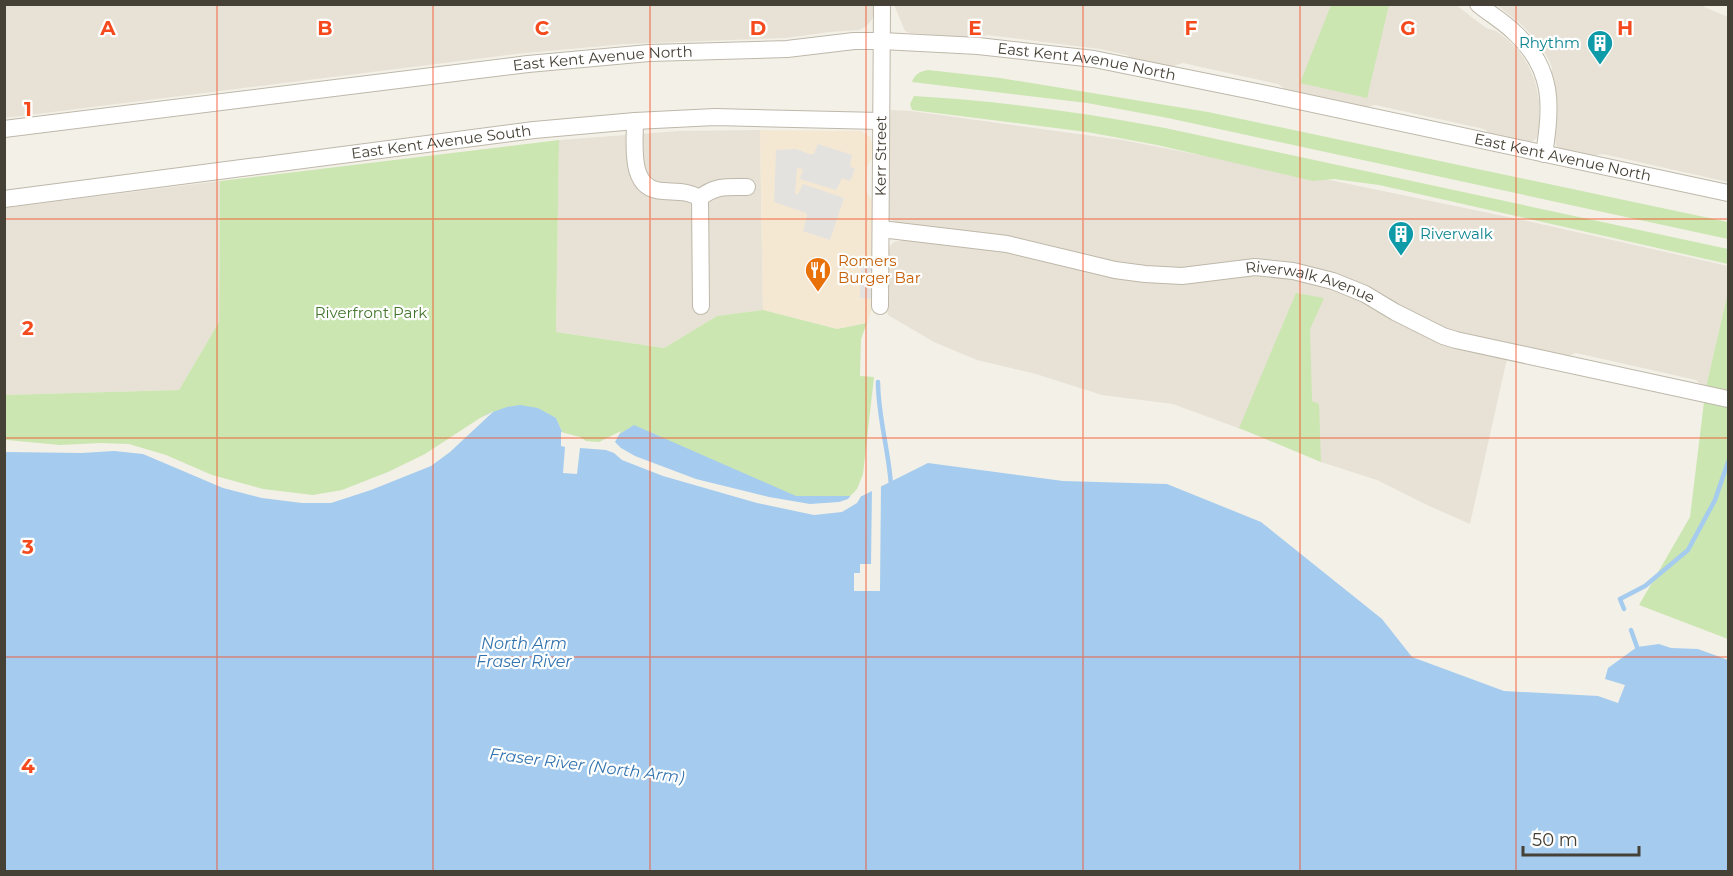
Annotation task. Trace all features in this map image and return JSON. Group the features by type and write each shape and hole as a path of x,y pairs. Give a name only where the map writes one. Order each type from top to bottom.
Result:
{"street":[{"name":"Kerr Street","path":"880,306 882,4"},
{"path":"1478,4 1517,35 1542,71 1550,104 1544,154"},
{"name":"East Kent Avenue North","path":"4,129 528,64 649,53 777,49 854,41 882,41 978,46 1094,59 1728,193"},
{"name":"East Kent Avenue South","path":"4,199 534,130 635,121 715,117 880,121"},
{"path":"635,121 636,171 641,180 649,188 662,192 676,190 691,193 700,198"},
{"path":"700,198 722,187 747,187"},
{"path":"700,198 701,306"},
{"name":"Riverwalk Avenue","path":"881,229 1007,244 1115,270 1145,274 1182,276 1255,267 1293,271 1333,281 1365,294 1395,312 1456,340 1728,399"}],"shaded area":[{"path":"4,5 874,5 874,14 871,21 859,30 785,38 625,44 515,54 5,118"},
{"path":"894,5 1456,5 1486,28 1496,31 1520,52 1535,81 1539,101 1539,128 1537,138 1533,141 1525,141 1492,135 1484,129 1375,105 1363,108 1286,90 1278,84 1183,63 1170,67 1132,60 1127,55 1100,49 987,35 978,38 910,33 905,31"},
{"name":"Rhythm","path":"1497,5 1700,5 1728,17 1728,182 1603,154 1590,156 1560,150 1556,146 1550,62 1540,45 1523,26"},
{"path":"891,110 1122,140 1532,222 1728,266 1728,292 1706,387 1696,380 1576,353 1568,356 1510,345 1470,524 1377,480 1321,462 1279,443 1173,404 1102,395 1036,374 977,360 934,342 888,315 886,306 887,255 890,246 894,242 904,240 924,226 894,222 888,216 888,143"},
{"path":"760,130 763,310 717,316 664,348 556,332 559,140 679,131"},
{"path":"760,130 861,131 870,137 874,149 867,167 866,191 873,203 874,255 870,262 862,262 861,298 872,299 873,306 867,323 837,329 763,310"},
{"path":"818,144 852,155 850,164 855,169 850,181 842,178 836,190 800,179 803,169 797,168 795,194 798,194 803,184 844,198 830,240 803,231 806,213 774,202 776,150 796,149 814,154"},
{"path":"220,181 219,322 179,390 5,395 4,208"},
{"path":"872,260 872,299 860,298 861,262"}],"green space":[{"path":"1331,5 1389,5 1367,98 1300,83"},
{"path":"928,70 1000,78 1208,112 1728,222 1728,239 1168,118 1087,103 912,82 918,74"},
{"path":"914,96 1040,108 1165,128 1728,249 1728,264 1379,185 1334,179 1313,181 1157,145 1087,132 912,110 910,104"},
{"name":"Riverfront Park","path":"559,140 556,332 664,348 717,316 763,310 837,329 867,323 861,339 860,376 874,377 863,474 857,489 848,499 810,504 592,444 564,436 556,418 427,456 345,491 313,498 261,492 60,448 5,444 4,395 179,390 219,322 220,181"},
{"path":"1728,292 1728,392 1706,387"},
{"path":"1296,293 1324,298 1310,329 1312,401 1319,404 1321,462 1239,428"},
{"path":"1704,402 1728,407 1728,639 1639,605 1690,517"}],"water":[{"name":"North Arm Fraser River","path":"520,405 538,408 556,418 564,436 586,442 607,441 634,425 796,496 862,496 928,463 1063,481 1167,484 1261,522 1382,619 1412,657 1504,691 1598,696 1618,703 1625,685 1605,679 1608,668 1637,647 1659,644 1671,648 1698,649 1728,660 1728,871 5,871 4,444 60,448 128,447 211,478 261,492 313,498 345,491 427,456 487,414"}],"pier":[{"path":"494,411 450,452 431,466 331,503 302,503 262,498 223,488 143,454 114,451 5,453 4,441 60,445 129,444 166,455 212,475 263,489 313,495 342,490 388,472 425,454"},
{"path":"621,431 615,442 621,448 635,456 696,479 769,497 810,504 839,502 848,499 853,493 863,493 857,503 842,512 814,515 757,503 663,476 622,460 606,450 580,448 577,474 563,473 565,447 561,446 561,432 586,441 599,442"},
{"path":"881,484 880,591 854,591 854,573 860,573 860,564 871,564 872,488"}],"waterway":[{"path":"878,382 891,486"},
{"path":"1624,609 1620,599 1645,586 1688,550 1715,500 1728,462"},
{"path":"1631,630 1637,647"}],"place":[{"name":"Rhythm","path":"1600,66"},
{"name":"Riverwalk","path":"1401,257"},
{"name":"Romers Burger Bar","path":"818,293"}],"water label":[{"name":"Fraser River (North Arm)","path":"587,765"}]}
